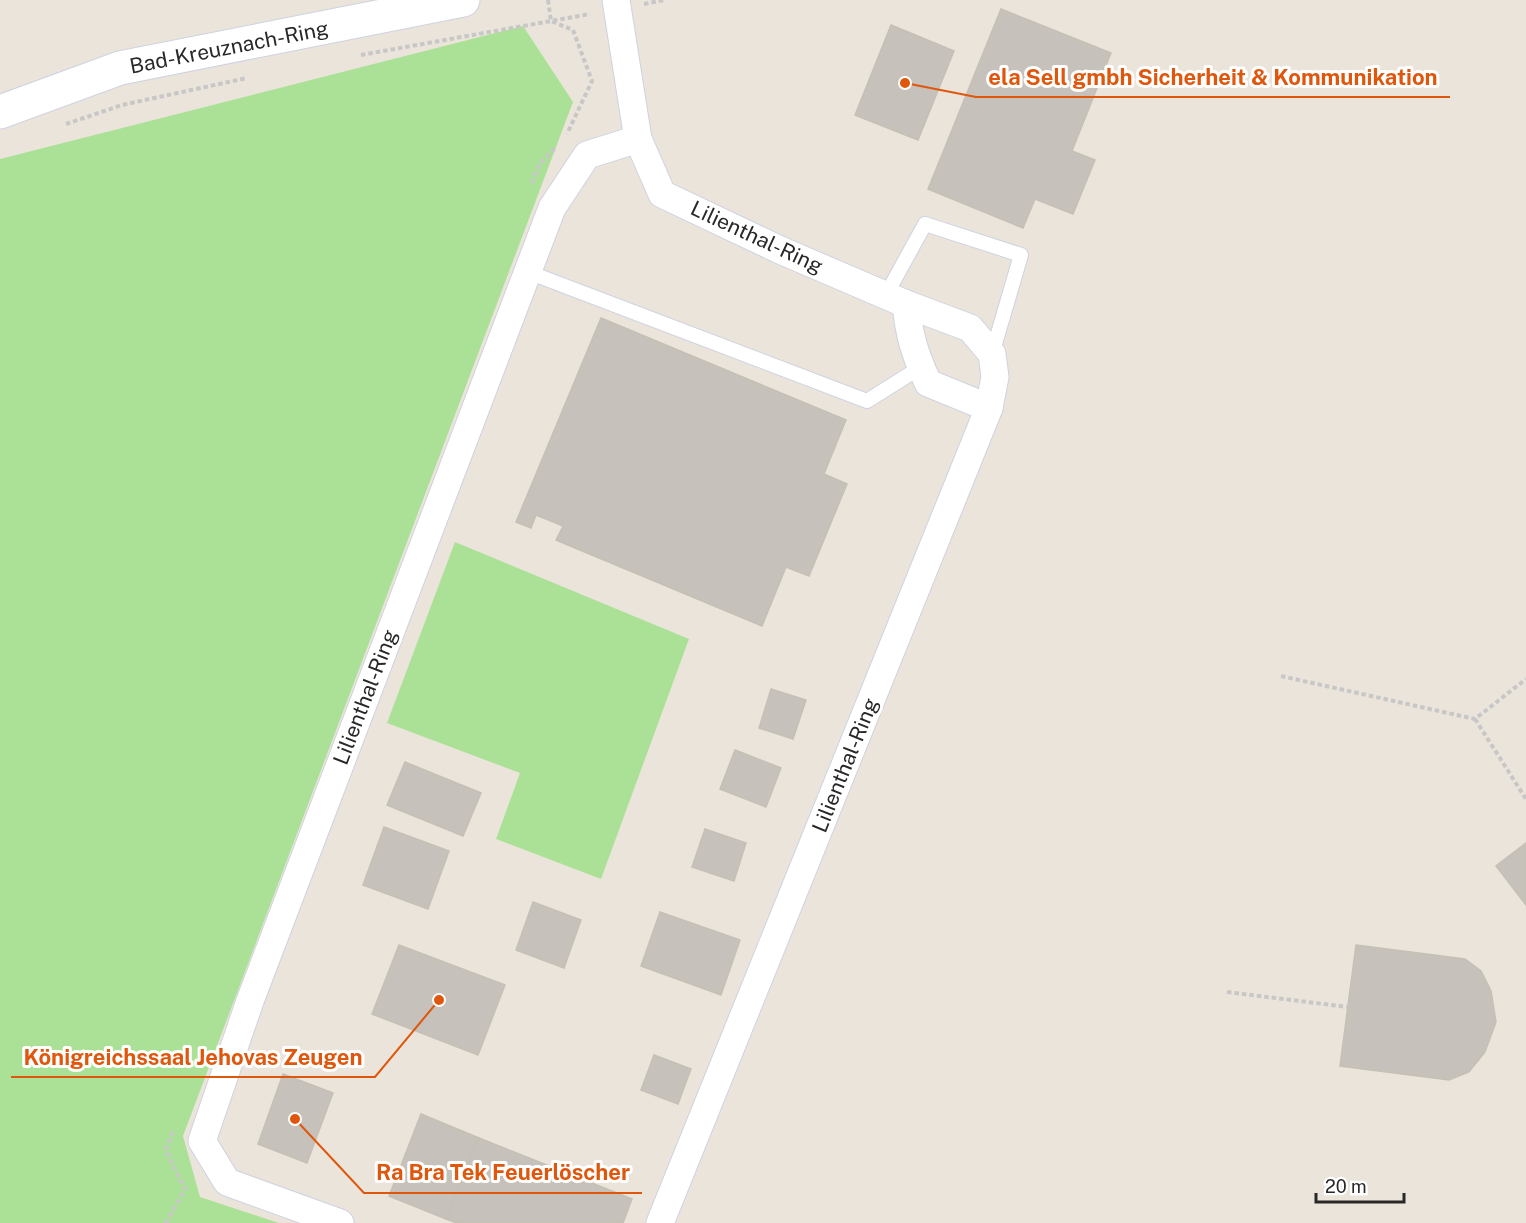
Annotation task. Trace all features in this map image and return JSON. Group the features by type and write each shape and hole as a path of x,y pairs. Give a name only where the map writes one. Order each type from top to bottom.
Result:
{"main road":[{"name":"Bad-Kreuznach-Ring","path":"0,112 120,68 463,0"}],"street":[{"name":"Lilienthal-Ring","path":"617,4 638,139 662,194 780,250 896,300 970,328 992,354 995,377 989,408 660,1223"},
{"name":"Lilienthal-Ring","path":"340,1223 227,1182 202,1141 250,1001 552,208 587,155 638,139"},
{"path":"896,300 909,329 915,355 928,383 989,408"}],"lane":[{"path":"896,300 926,224 1021,255 992,354"},
{"path":"528,272 867,401 921,367"}],"path":[{"path":"358,56 617,4 664,0"},
{"path":"56,128 122,105 256,76"},
{"path":"1281,676 1475,719 1526,799"},
{"path":"1475,719 1526,679"},
{"path":"1227,992 1348,1007"}],"green space":[{"path":"523,26 573,102 183,1136 200,1197 279,1223 0,1223 0,159"},
{"path":"455,542 689,639 601,879 496,839 520,773 387,723"}],"building":[{"path":"1001,9 1111,53 1072,151 1095,160 1073,214 1035,199 1023,228 928,189"},
{"path":"891,25 954,51 918,140 855,115"},
{"path":"601,318 846,420 824,474 847,484 809,576 786,567 762,626 556,540 563,526 536,515 531,528 516,522"},
{"path":"771,689 806,700 793,739 759,728"},
{"path":"735,750 781,768 766,807 720,789"},
{"path":"405,762 481,793 463,836 387,805"},
{"path":"384,827 449,851 428,909 363,885"},
{"path":"705,829 746,843 734,881 692,867"},
{"path":"1526,843 1526,905 1496,866"},
{"path":"533,902 581,920 564,968 516,950"},
{"path":"660,912 740,940 721,995 641,966"},
{"path":"399,945 505,985 478,1055 372,1014"},
{"path":"1356,945 1465,959 1481,971 1491,991 1496,1022 1485,1052 1469,1072 1449,1080 1340,1066"},
{"path":"654,1055 691,1069 678,1104 641,1090"},
{"path":"283,1074 333,1093 307,1163 258,1144"},
{"path":"421,1114 479,1138 446,1219 389,1196"},
{"path":"479,1138 632,1199 623,1223 457,1223 446,1219"}],"place":[{"name":"ela Sell gmbh Sicherheit & Kommunikation","path":"905,83"},
{"name":"Königreichssaal Jehovas Zeugen","path":"439,1000"},
{"name":"Ra Bra Tek Feuerlöscher","path":"295,1119"}]}
